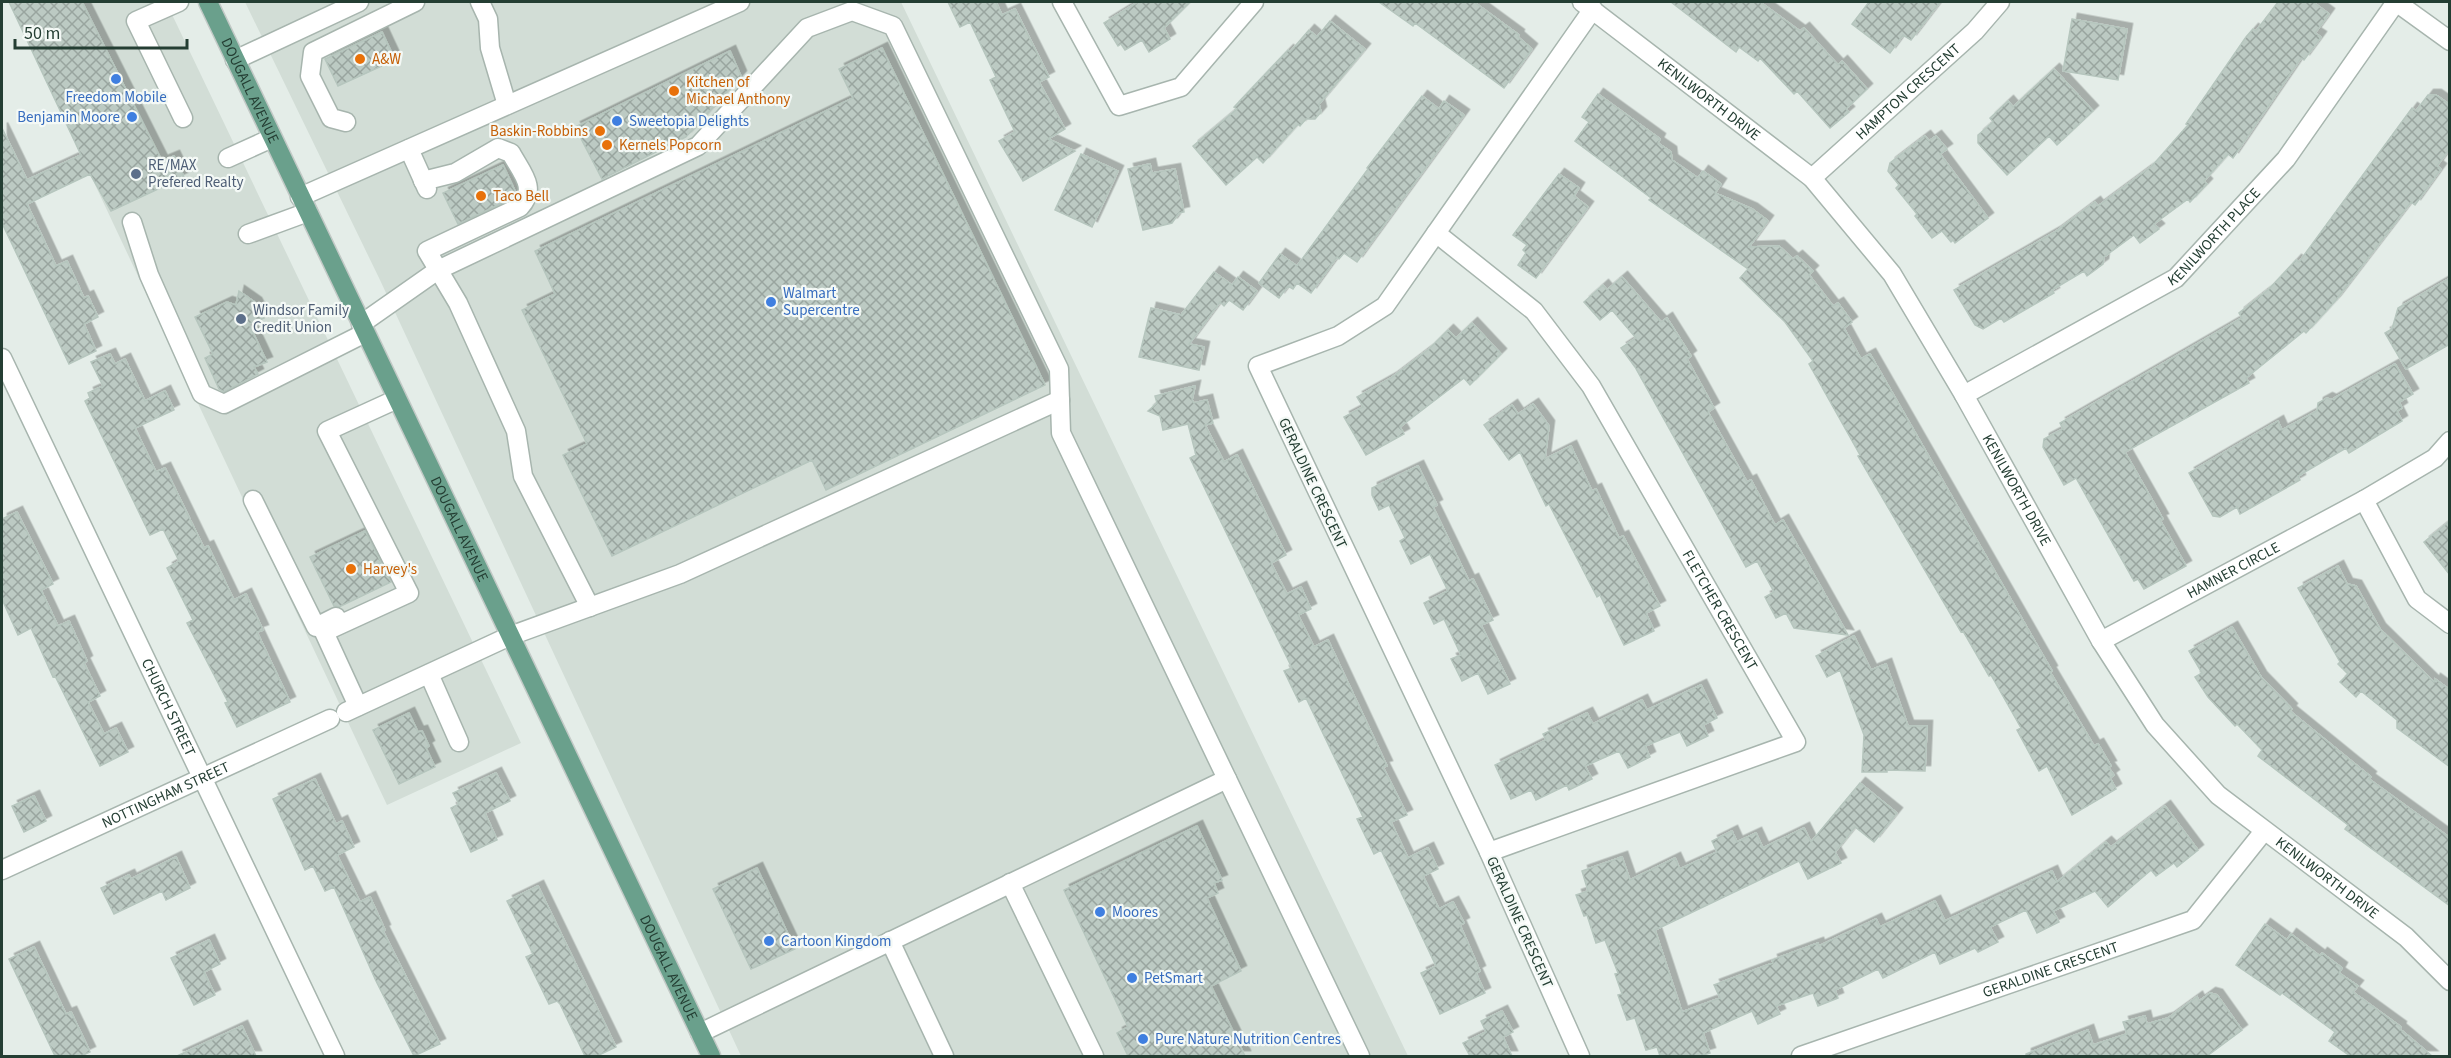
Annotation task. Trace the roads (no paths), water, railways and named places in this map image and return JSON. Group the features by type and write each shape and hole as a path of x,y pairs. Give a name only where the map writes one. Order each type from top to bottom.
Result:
{"main road":[{"name":"DOUGALL AVENUE","path":"207,2 711,1056"}],"street":[{"path":"179,2 136,21 183,118"},
{"path":"235,60 325,9 359,2"},
{"path":"346,122 331,118 310,76 314,52 415,2"},
{"path":"480,2 488,19 490,48 507,105"},
{"path":"248,234 409,149 740,2"},
{"path":"1062,2 1119,105 1181,87 1254,2"},
{"name":"HAMPTON CRESCENT","path":"1812,178 1975,31 2000,2"},
{"path":"2396,2 2450,41"},
{"name":"KENILWORTH PLACE","path":"1964,395 2176,278 2286,159 2396,2"},
{"name":"KENILWORTH DRIVE","path":"1587,5 1812,178 1892,274 1964,395 2101,641 2155,724 2218,795 2406,937 2450,981"},
{"name":"GERALDINE CRESCENT","path":"1580,1056 1489,852 1258,366 1338,336 1385,306 1587,5"},
{"path":"132,222 149,275 202,394 224,405 363,328 438,270 699,146 807,28 852,11 893,26 1059,369 1061,433 1360,1056"},
{"path":"228,158 272,138"},
{"path":"409,149 425,185 454,173 498,148 511,153 530,188 527,200 520,207 427,251 458,303 516,431 523,476 590,607"},
{"name":"FLETCHER CRESCENT","path":"1436,233 1534,311 1591,386 1796,742 1489,852"},
{"name":"CHURCH STREET","path":"2,357 335,1056"},
{"path":"345,712 324,632 409,593 327,430 397,399"},
{"name":"NOTTINGHAM STREET","path":"2,870 510,636 680,574 1060,399"},
{"name":"HAMNER CIRCLE","path":"2101,641 2364,500 2435,459 2450,441"},
{"path":"253,500 316,627 405,585"},
{"path":"2364,500 2417,599 2450,624"},
{"path":"429,674 459,742"},
{"path":"700,1033 1227,779"},
{"name":"GERALDINE CRESCENT","path":"1801,1056 2193,920 2264,831"},
{"path":"1010,883 1094,1056"},
{"path":"890,941 944,1056"}],"place":[{"name":"A&W","path":"360,59"},
{"name":"Freedom Mobile","path":"116,79"},
{"name":"Kitchen of Michael Anthony","path":"674,91"},
{"name":"Benjamin Moore","path":"132,117"},
{"name":"Sweetopia Delights","path":"617,121"},
{"name":"Baskin-Robbins","path":"600,131"},
{"name":"Kernels Popcorn","path":"607,145"},
{"name":"RE/MAX Prefered Realty","path":"136,174"},
{"name":"Taco Bell","path":"481,196"},
{"name":"Walmart Supercentre","path":"771,302"},
{"name":"Windsor Family Credit Union","path":"241,319"},
{"name":"Harvey's","path":"351,569"},
{"name":"Moores","path":"1100,912"},
{"name":"Cartoon Kingdom","path":"769,941"},
{"name":"PetSmart","path":"1132,978"},
{"name":"Pure Nature Nutrition Centres","path":"1143,1039"}]}
